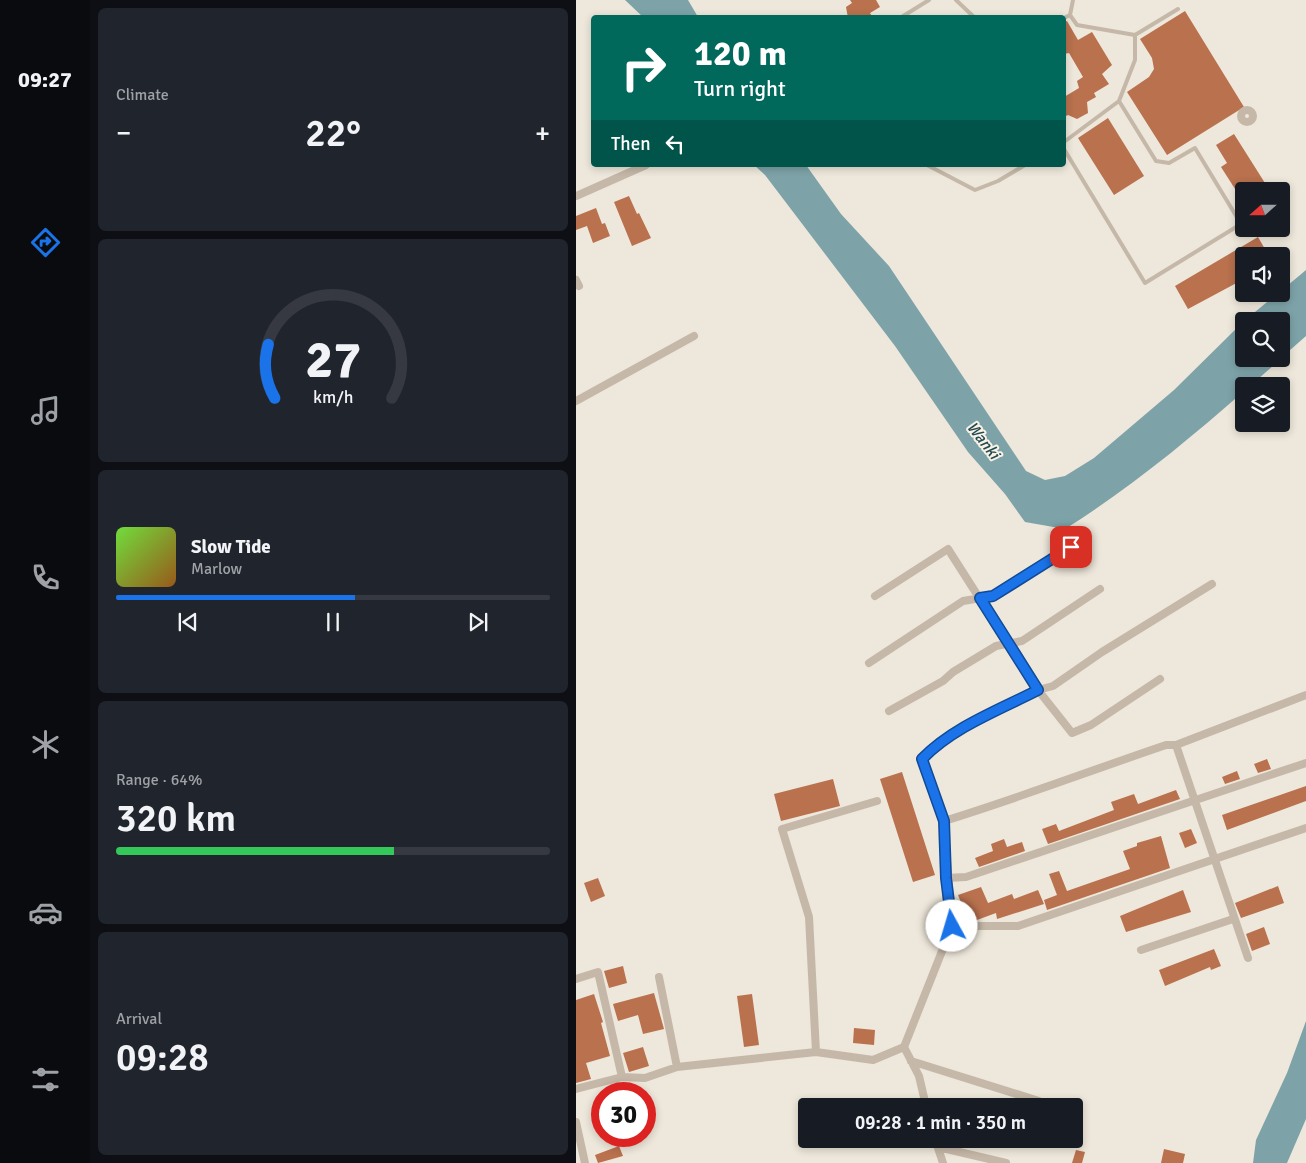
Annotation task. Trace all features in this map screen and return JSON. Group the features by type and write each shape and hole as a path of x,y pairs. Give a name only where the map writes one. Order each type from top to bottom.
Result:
{"street":[{"path":"576,196 641,167"},
{"path":"576,401 694,336"},
{"path":"868,663 964,601 993,596 1071,547"},
{"path":"875,596 948,549 1038,690 1072,733 1091,725 1160,679"},
{"path":"576,1089 622,1078 645,1078 677,1067 816,1052 873,1060 904,1047 952,926 946,878 944,821 922,759 931,749 969,725 1038,690 1053,686 1102,652 1212,584"},
{"path":"890,711 943,681 996,646 1022,641 1100,589"},
{"path":"944,821 1007,802 1089,770 1166,746 1176,745 1306,695"},
{"path":"1176,745 1233,919 1248,958"},
{"path":"946,878 966,878 1306,763"},
{"path":"816,1052 809,917 782,829 877,801"},
{"path":"952,926 1018,926 1214,861 1306,828"},
{"path":"1141,950 1233,919"},
{"path":"576,979 598,972 622,1078"},
{"path":"659,976 677,1067"},
{"path":"904,1047 919,1076 924,1098"},
{"path":"911,1061 1029,1098"},
{"path":"576,1122 585,1163"},
{"path":"938,1148 943,1163"},
{"path":"938,1148 1006,1163"}],"lane":[{"path":"905,15 929,0"},
{"path":"956,0 972,15"},
{"path":"1073,0 1070,15 1077,25 1135,36 1178,9"},
{"path":"1066,17 1070,15"},
{"path":"1066,141 1119,101 1135,60 1135,36"},
{"path":"1066,152 1145,282 1241,224 1194,148 1169,163 1156,161 1119,101"},
{"path":"931,167 975,190 998,181 1022,167"}],"water":[{"path":"625,0 688,0 697,15 641,15"},
{"name":"Wanki","path":"756,167 807,167 841,214 889,266 1026,471 1045,480 1065,476 1094,458 1174,390 1235,330 1235,367 1272,367 1260,377 1235,377 1235,399 1157,464 1112,498 1065,529 1025,522 1005,494 968,452 895,346 765,175"},
{"path":"1306,270 1306,336 1290,350 1290,312 1255,312 1267,302 1290,302 1290,283"},
{"path":"1306,1021 1306,1119 1287,1163 1253,1163 1256,1140 1287,1073"}],"building":[{"path":"850,0 876,0 880,7 870,13 871,15 847,15 846,7 852,3"},
{"path":"1185,11 1244,107 1167,155 1127,92 1149,77 1154,69 1152,58 1140,39"},
{"path":"1066,21 1078,40 1092,32 1112,65 1102,74 1109,84 1094,93 1096,97 1087,102 1088,113 1077,119 1066,116 1066,96 1079,88 1077,81 1083,77 1069,53 1066,54"},
{"path":"1108,118 1144,176 1114,195 1078,138"},
{"path":"1234,134 1264,182 1235,182 1235,189 1221,167 1227,163 1216,145"},
{"path":"629,196 651,238 632,246 614,202"},
{"path":"596,208 602,224 605,223 610,236 593,243 587,226 576,230 576,216"},
{"path":"1259,238 1264,247 1241,247"},
{"path":"1235,251 1235,284 1188,309 1175,286"},
{"path":"1267,759 1271,769 1258,773 1254,764"},
{"path":"1237,771 1240,779 1225,784 1222,777"},
{"path":"902,772 935,875 913,882 880,779"},
{"path":"833,779 840,806 781,821 774,794"},
{"path":"1306,786 1306,801 1227,830 1222,815"},
{"path":"1176,790 1180,799 1048,844 1042,829 1056,824 1059,831 1114,810 1111,802 1134,794 1138,804"},
{"path":"1191,829 1197,843 1185,848 1179,833"},
{"path":"1161,836 1170,868 1047,910 1044,900 1057,895 1049,874 1059,871 1067,891 1130,869 1123,851 1137,846 1137,843"},
{"path":"1004,839 1007,847 1022,842 1025,851 979,867 975,858 993,851 991,844"},
{"path":"598,878 605,896 591,902 584,883"},
{"path":"1278,886 1284,903 1241,918 1235,903"},
{"path":"981,887 988,903 1012,894 1014,899 1038,890 1044,904 997,919 996,913 977,920 968,920 958,895"},
{"path":"1183,890 1191,912 1126,932 1120,916"},
{"path":"1264,927 1270,944 1252,951 1246,934"},
{"path":"1214,949 1221,966 1211,970 1210,967 1165,986 1159,970"},
{"path":"623,966 627,983 609,988 604,971"},
{"path":"654,993 664,1029 643,1034 638,1015 618,1021 613,1004"},
{"path":"594,994 603,1022 601,1023 610,1056 586,1063 591,1079 576,1083 576,1000"},
{"path":"752,994 759,1045 744,1047 737,996"},
{"path":"854,1028 875,1030 874,1045 853,1043"},
{"path":"643,1047 649,1066 629,1072 623,1053"},
{"path":"619,1147 623,1156 598,1163 595,1155"},
{"path":"1164,1149 1185,1154 1183,1163 1161,1163"},
{"path":"1076,1150 1085,1152 1082,1163 1072,1163"}],"route":[{"path":"952,926 946,878 944,821 922,759 931,749 969,725 1038,690 980,598 993,596 1071,547"}]}
